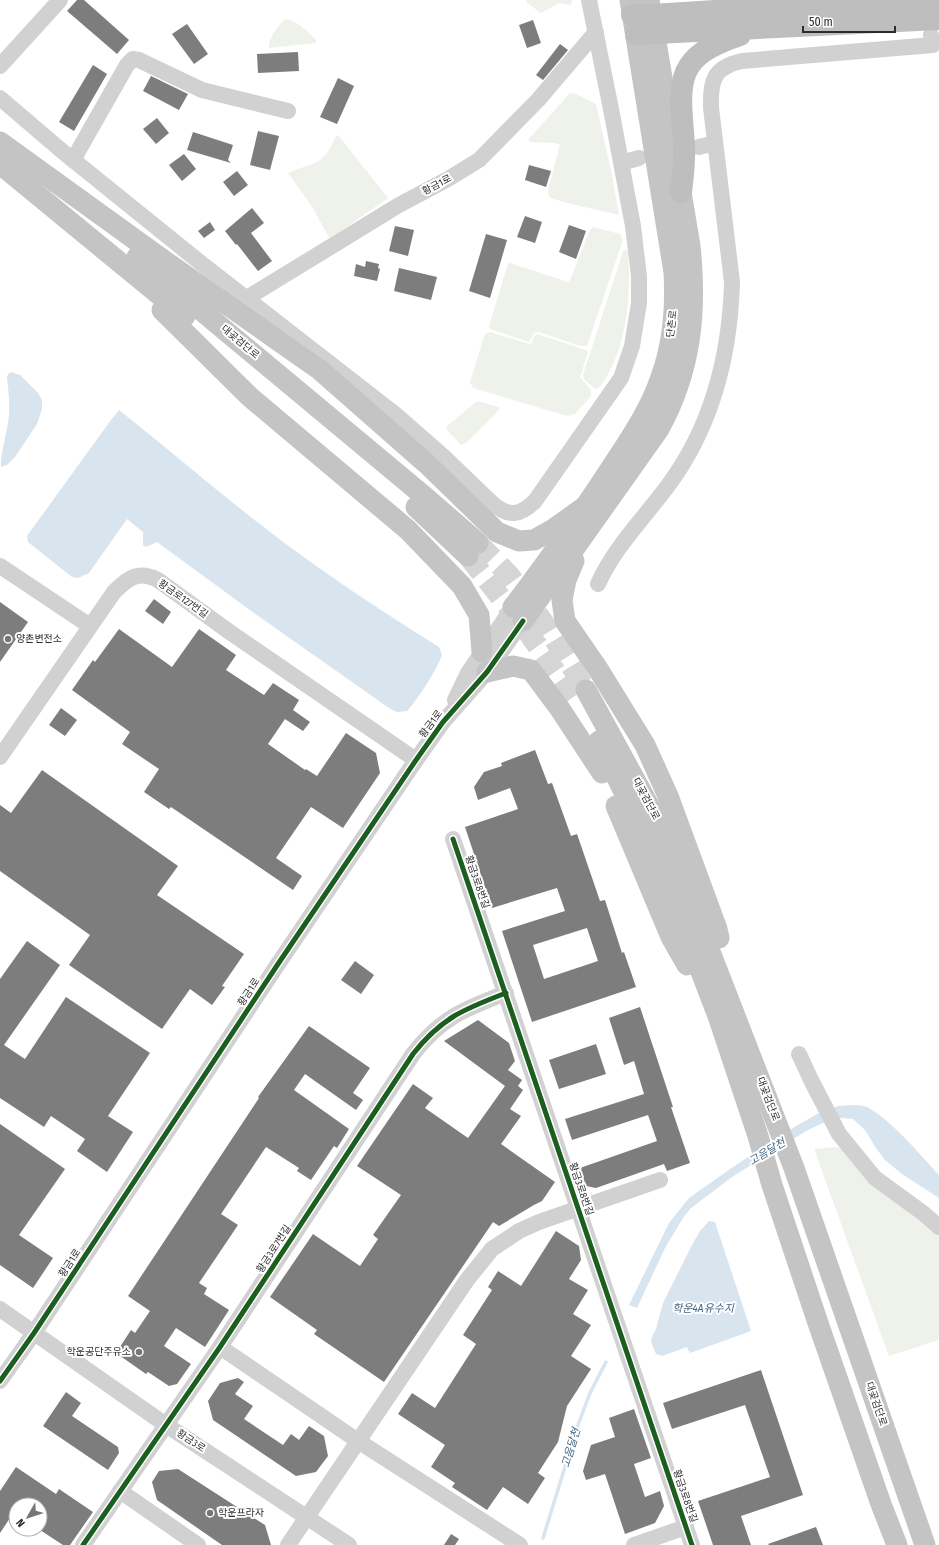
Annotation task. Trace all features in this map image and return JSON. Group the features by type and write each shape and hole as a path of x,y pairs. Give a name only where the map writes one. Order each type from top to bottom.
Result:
{"highway":[{"path":"681,192 684,163 681,92 687,70 698,55 763,18 939,2"},
{"path":"642,16 763,18 935,27"}],"main road":[{"path":"715,0 763,18"},
{"name":"단촌로","path":"518,614 589,514 659,429 676,394 688,350 694,306 693,275 681,192 642,16"},
{"name":"단촌로","path":"589,514 652,401 667,359 674,311 675,284 671,245 642,16"},
{"path":"0,143 162,259 312,358 320,370 427,464 497,532 519,541 534,540 552,530 589,514"},
{"name":"대곶검단로","path":"0,143 418,491 473,550 0,164"},
{"path":"82,231 250,397 408,530 462,586 479,614 482,652"},
{"path":"589,514 566,580 562,600 565,621 598,669 645,745 668,796 717,929 729,1024"},
{"path":"487,672 513,666 531,670 560,709 600,768 671,937 729,1024"},
{"name":"대곶검단로","path":"581,694 664,833 729,1024 772,1185 820,1331 897,1545"},
{"name":"대곶검단로","path":"729,1024 774,1114 925,1545"}],"street":[{"path":"0,66 60,0"},
{"path":"0,98 73,160 202,264 247,298 312,358 414,429 501,510 508,513 515,513 528,508 539,496 621,378 632,346 639,303 638,255 589,0"},
{"path":"598,584 604,570 667,487 690,453 706,418 716,391 728,334 732,282 711,100 712,83 716,75 722,68 731,63 750,60 933,45 935,27"},
{"name":"황금1로","path":"247,298 393,209 479,160 538,100 596,32"},
{"path":"73,160 123,72 133,59 139,60 202,90 288,111"},
{"path":"698,147 715,143"},
{"path":"621,163 639,158"},
{"path":"0,566 90,626"},
{"name":"황금로127번길","path":"0,757 114,592 133,577 142,575 150,576 172,590 231,633 416,760"},
{"name":"황금1로","path":"443,722 468,673 482,652 518,614"},
{"name":"황금1로","path":"0,1381 34,1333 274,970 416,760 443,722 487,672 518,614"},
{"name":"황금3로8번길","path":"453,839 692,1545"},
{"name":"황금3로7번길","path":"83,1545 220,1347 422,1042 447,1019 461,1011 506,994"},
{"path":"799,1054 839,1134 875,1178 923,1213 939,1227"},
{"name":"황금3로8번길","path":"288,1545 467,1280 492,1249 519,1231 539,1222 660,1180"},
{"name":"황금3로","path":"0,1309 166,1424 349,1545"},
{"path":"220,1347 358,1441 520,1545"},
{"path":"120,1491 198,1545"},
{"name":"황금3로8번길","path":"634,1545 686,1527"}],"shaded area":[{"path":"526,0 572,0 571,5 559,3 541,13 527,3"},
{"path":"285,19 294,22 310,33 316,40 316,43 269,48 272,37"},
{"path":"570,93 576,94 596,104 612,175 619,215 563,202 549,197 548,190 560,145 554,143 530,142 528,140"},
{"path":"338,135 388,198 331,238 328,236 313,208 288,173 318,162 327,153"},
{"path":"593,227 620,234 623,240 587,346 580,346 539,332 534,333 529,342 490,329 489,326 508,264 510,263 568,282 590,230"},
{"path":"626,249 628,251 629,283 624,331 620,347 607,376 601,386 595,389 584,379 583,375 623,251"},
{"path":"490,332 529,344 532,343 534,336 537,334 586,350 588,352 580,377 591,390 591,396 575,414 567,416 473,388 470,382 484,337 486,333"},
{"path":"477,401 499,407 500,409 466,443 461,445 446,427"},
{"path":"836,1147 843,1148 939,1234 939,1340 889,1356 814,1149"}],"water":[{"path":"11,372 20,375 38,393 42,400 42,409 37,424 15,457 7,465 1,467 9,415 7,377"},
{"path":"119,410 270,532 365,600 439,647 442,655 436,669 407,711 397,712 389,708 254,613 157,542 146,547 143,545 143,532 127,519 89,573 78,578 72,577 28,542 27,536"},
{"path":"855,1105 868,1108 881,1116 939,1175 939,1198 902,1174 885,1160 865,1130 853,1119 841,1118 825,1122 806,1131 732,1177 691,1208 683,1218 665,1248 637,1308 629,1305 669,1223 689,1198 733,1167 817,1114 838,1106"},
{"name":"학운4A유수지","path":"709,1221 715,1222 751,1331 690,1353 687,1347 662,1356 656,1354 651,1342 663,1303 692,1245 700,1231"}],"building":[{"path":"77,0 84,0 129,40 117,54 67,11"},
{"path":"533,20 541,43 527,48 519,25"},
{"path":"187,24 208,54 194,64 172,34"},
{"path":"560,44 568,50 543,80 536,75"},
{"path":"298,52 299,71 258,73 257,54"},
{"path":"93,65 107,74 74,131 59,122"},
{"path":"151,76 188,94 179,110 143,91"},
{"path":"338,78 354,86 337,124 320,117"},
{"path":"157,118 169,133 156,144 143,129"},
{"path":"258,131 279,136 270,170 250,165"},
{"path":"193,132 233,145 228,160 231,163 187,150"},
{"path":"184,154 196,169 182,181 169,165"},
{"path":"529,165 551,171 546,187 525,180"},
{"path":"237,171 248,185 234,196 223,182"},
{"path":"252,208 264,223 251,233 272,261 258,271 225,231"},
{"path":"525,216 542,222 535,243 517,237"},
{"path":"210,222 215,230 204,238 198,231"},
{"path":"569,225 586,231 576,259 559,252"},
{"path":"395,226 414,230 408,256 389,251"},
{"path":"486,234 507,240 490,298 469,291"},
{"path":"366,261 379,264 378,268 380,269 377,281 354,276 356,264 365,267"},
{"path":"399,268 437,277 431,300 394,291"},
{"path":"154,599 171,612 163,624 145,611"},
{"name":"양촌변전소","path":"0,602 28,622 0,662"},
{"path":"119,629 172,667 199,629 236,655 226,670 264,695 273,683 299,700 293,710 310,722 303,731 285,719 268,744 305,770 306,769 317,776 346,733 376,753 380,773 343,828 311,807 276,858 302,876 293,890 171,807 169,809 144,792 159,769 122,744 130,732 72,690 93,660 95,662"},
{"path":"61,708 77,720 65,736 49,725"},
{"path":"535,750 548,784 552,783 571,836 577,834 600,901 605,900 622,953 624,952 636,987 532,1022 502,931 565,911 557,888 492,908 465,827 518,809 510,788 478,800 474,787 484,772 502,766 501,763","holes":["587,928 598,961 544,979 533,945"]},
{"path":"42,770 178,866 157,895 244,954 222,986 225,987 212,1005 190,989 162,1029 69,965 90,935 0,871 0,805 11,813"},
{"path":"27,941 60,965 4,1045 25,1059 66,997 150,1053 108,1116 133,1132 107,1172 77,1151 85,1139 51,1116 44,1127 0,1098 0,979"},
{"path":"355,961 374,975 361,994 341,980"},
{"path":"640,1007 690,1163 667,1171 664,1164 596,1188 586,1186 580,1168 657,1141 648,1115 572,1140 565,1119 644,1094 634,1061 624,1065 609,1018"},
{"path":"478,1020 509,1043 515,1061 508,1070 522,1080 518,1086 523,1090 510,1109 521,1116 501,1144 555,1182 542,1201 499,1226 493,1222 384,1382 314,1334 317,1330 270,1297 313,1234 360,1266 378,1239 373,1235 401,1195 357,1166 413,1084 433,1098 425,1108 468,1138 505,1086 444,1041"},
{"path":"309,1026 370,1068 353,1093 363,1100 356,1110 305,1074 294,1090 349,1129 337,1148 334,1146 311,1180 297,1171 299,1168 266,1147 221,1214 238,1225 199,1283 207,1288 204,1294 229,1310 205,1347 176,1328 164,1346 191,1364 177,1384 169,1386 148,1372 146,1374 116,1353 131,1330 135,1333 150,1311 128,1296 259,1098 258,1097"},
{"path":"596,1044 606,1074 559,1089 549,1060"},
{"path":"0,1124 65,1169 19,1235 53,1258 33,1288 0,1265"},
{"path":"556,1231 579,1246 581,1260 569,1279 588,1290 573,1314 591,1325 571,1356 591,1369 567,1406 558,1442 538,1473 545,1478 528,1504 503,1487 487,1510 452,1487 455,1483 431,1467 445,1445 398,1414 412,1393 435,1408 476,1344 463,1335 492,1290 488,1287 498,1271 521,1286"},
{"path":"761,1370 803,1495 741,1516 751,1545 713,1545 698,1501 770,1477 745,1405 672,1429 663,1403"},
{"path":"238,1378 244,1382 235,1394 253,1406 244,1419 283,1445 291,1434 299,1440 309,1426 324,1436 328,1456 316,1472 296,1476 213,1420 208,1401 220,1383"},
{"path":"66,1392 81,1403 72,1416 118,1447 119,1453 108,1470 43,1426"},
{"path":"634,1409 651,1458 634,1464 645,1497 660,1491 664,1506 655,1523 625,1534 605,1474 586,1480 583,1471 591,1445 615,1437 609,1418"},
{"path":"16,1467 56,1494 59,1489 93,1512 70,1545 63,1545 48,1535 48,1497 8,1497 8,1521 0,1533 0,1491"},
{"name":"학운프라자","path":"178,1469 265,1525 271,1545 222,1545 157,1500 152,1482 159,1471"},
{"path":"816,1527 823,1545 768,1544"},
{"path":"451,1534 459,1539 455,1545 444,1545"}],"waterway":[{"name":"고음달천","path":"543,1538 578,1425 590,1393 606,1362"}],"tunnel":[{"path":"478,543 510,576 544,623 586,690"},
{"path":"468,556 527,631 575,699"}],"cycle path":[{"path":"0,1381 34,1333 278,964 416,760 443,722 487,672 523,621"},
{"path":"453,839 692,1545"},
{"path":"83,1545 220,1347 413,1054 433,1032 454,1016 478,1004 506,993"}],"place":[{"name":"양촌변전소","path":"8,639"},
{"name":"학운공단주유소","path":"139,1352"},
{"name":"학운프라자","path":"210,1513"}]}
